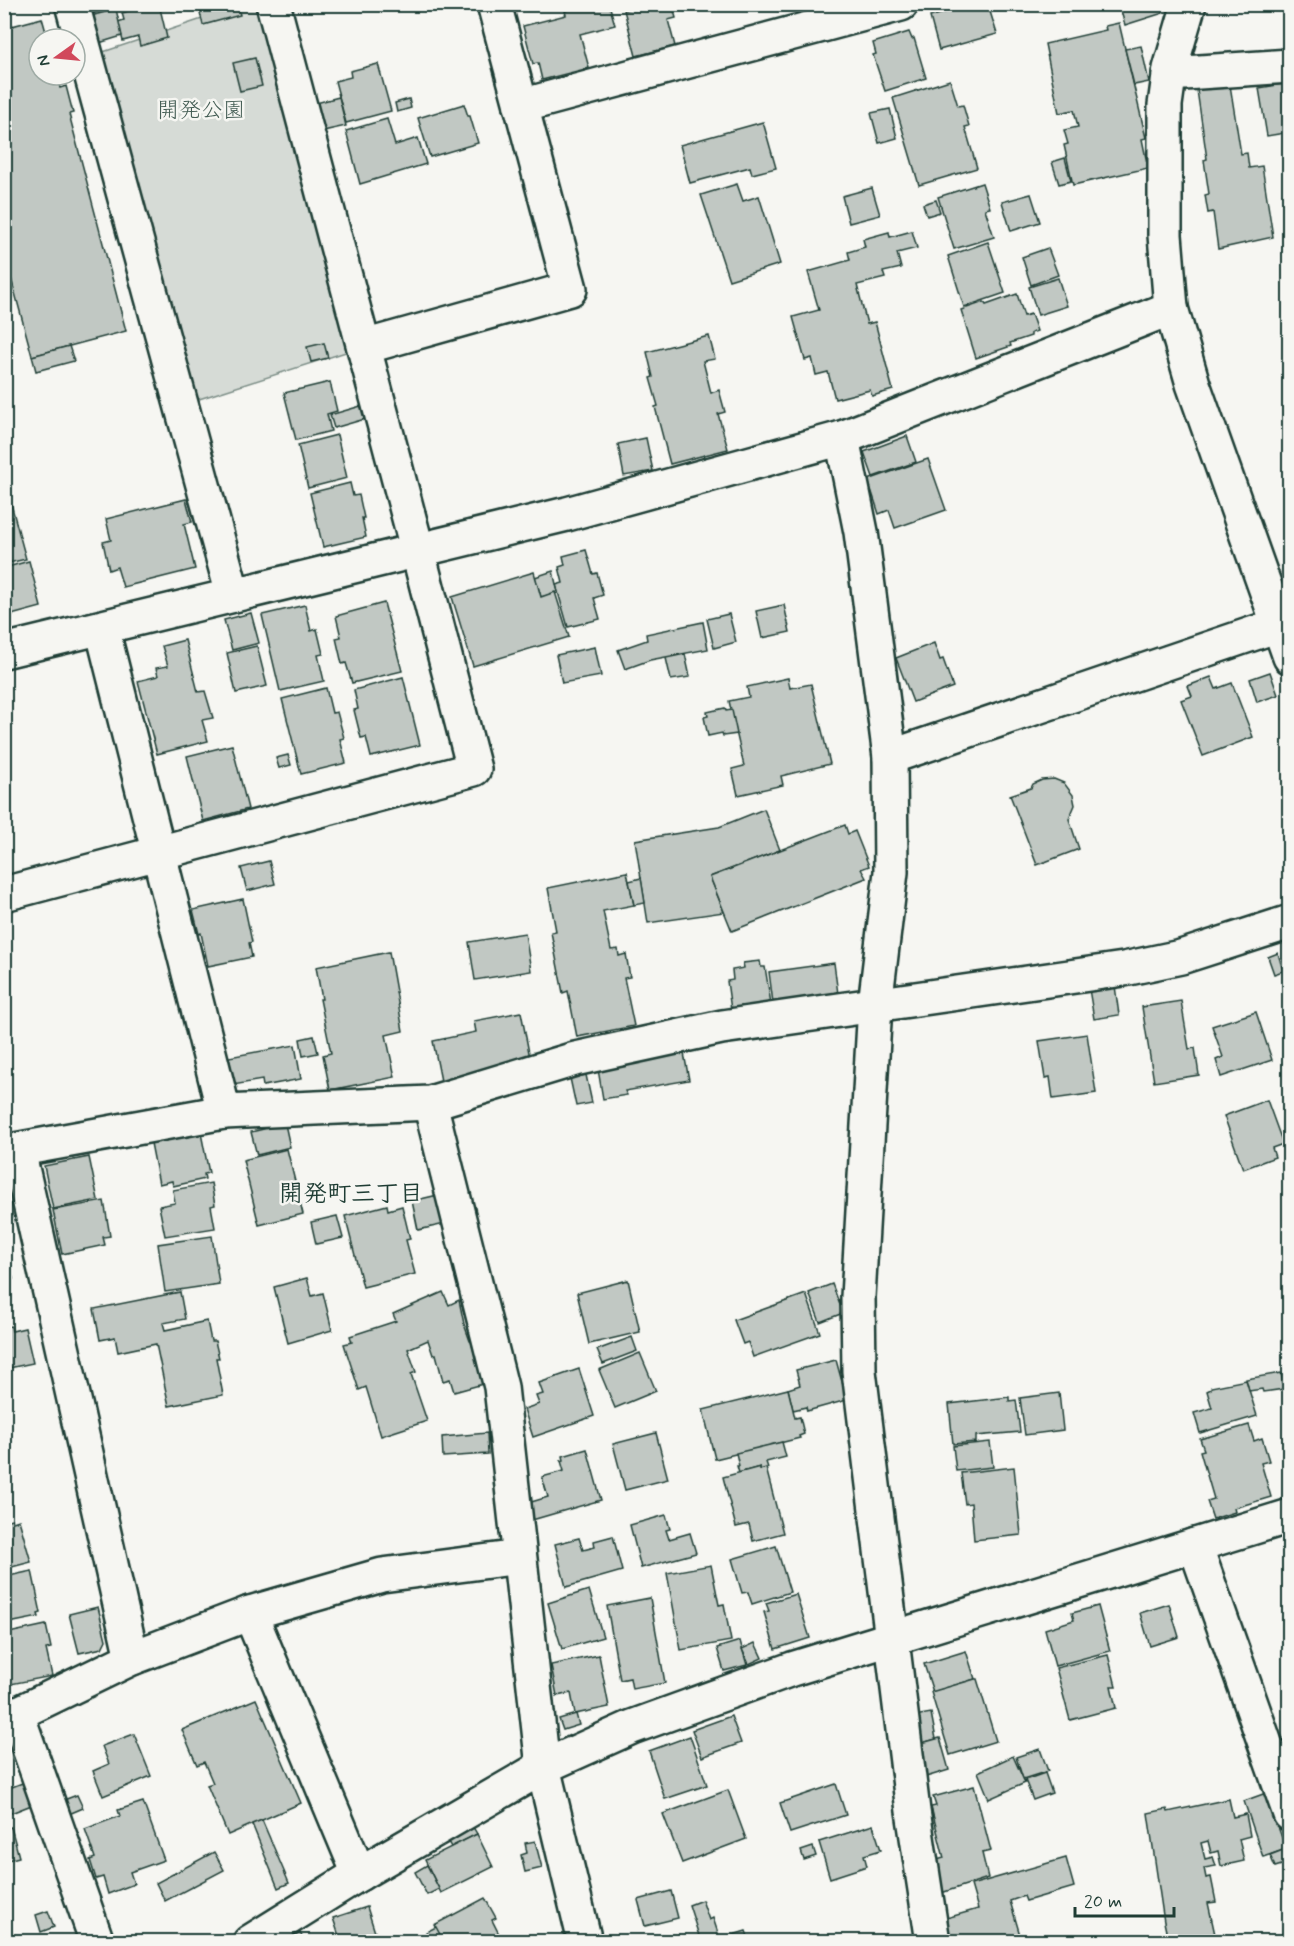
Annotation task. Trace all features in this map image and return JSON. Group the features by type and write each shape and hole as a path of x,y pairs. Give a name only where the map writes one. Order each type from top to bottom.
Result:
{"street":[{"path":"72,4 233,595"},
{"path":"4,894 474,769 273,4"},
{"path":"364,347 570,289 494,4"},
{"path":"521,106 901,4"},
{"path":"1189,4 1169,74 1165,105 1165,235 1171,308 1193,384 1284,623 1290,657"},
{"path":"1169,74 1290,66"},
{"path":"4,651 418,552 567,514 842,438 1171,308"},
{"path":"842,438 861,532 890,757 891,872 875,1005 858,1297 859,1371 913,1811 933,1941"},
{"path":"890,757 1284,623"},
{"path":"102,628 224,1112"},
{"path":"132,1658 11,1151 224,1112 430,1103 575,1059 722,1027 1124,969 1181,957 1290,922"},
{"path":"430,1103 501,1387 543,1767 585,1941"},
{"path":"250,1941 359,1874 543,1767 632,1727 792,1669 1290,1516"},
{"path":"1195,1545 1290,1815"},
{"path":"97,1941 11,1717 132,1658 250,1612 382,1575 519,1557"},
{"path":"250,1612 359,1874"}],"green space":[{"name":"開発公園","path":"244,5 258,5 349,351 196,400 100,53"}],"building":[{"path":"88,4 113,4 114,8 91,14"},
{"path":"151,4 159,4 167,38 140,46 138,37 123,41 118,22 124,20 122,13"},
{"path":"198,4 237,4 240,15 203,25"},
{"path":"589,4 609,4 615,25 580,34 589,68 542,80 538,63 533,64 523,26 566,15 565,11"},
{"path":"644,4 672,4 676,18 668,20 675,46 636,56 624,10"},
{"path":"973,4 988,5 997,34 939,50 930,17"},
{"path":"1141,4 1160,4 1163,13 1125,25 1121,11"},
{"path":"8,7 12,26 42,18 45,27 27,27 27,87 66,87 73,113 69,114 126,331 32,356 4,252 4,8"},
{"path":"116,9 122,36 99,43 91,16"},
{"path":"1119,23 1146,138 1142,139 1148,168 1073,185 1064,145 1068,144 1064,130 1078,127 1074,110 1059,113 1045,44 1106,30 1105,26"},
{"path":"909,32 912,39 914,38 926,78 885,91 873,55 876,54 873,43"},
{"path":"1141,46 1149,82 1134,85 1125,49"},
{"path":"255,58 262,86 240,91 233,63"},
{"path":"378,64 391,111 346,123 335,81 351,77 350,71"},
{"path":"950,80 958,106 963,105 969,126 965,127 977,168 919,185 893,98"},
{"path":"1290,83 1290,132 1267,136 1259,88"},
{"path":"1230,85 1241,154 1247,153 1249,168 1262,166 1273,237 1218,249 1213,212 1208,213 1205,195 1209,194 1204,160 1207,159 1197,90"},
{"path":"339,97 346,126 323,131 316,103"},
{"path":"409,99 411,108 397,112 395,103"},
{"path":"464,104 478,143 430,157 418,118"},
{"path":"890,109 897,138 879,143 871,113"},
{"path":"387,119 395,145 418,138 426,164 360,184 346,131"},
{"path":"763,122 776,168 752,174 750,167 690,183 680,145"},
{"path":"1065,158 1071,181 1059,184 1052,162"},
{"path":"982,183 990,208 985,209 994,237 954,249 938,197"},
{"path":"737,184 743,201 759,196 780,264 729,280 701,195"},
{"path":"872,188 880,215 849,223 842,196"},
{"path":"1031,194 1040,222 1011,231 1002,202"},
{"path":"936,200 940,212 927,216 923,204"},
{"path":"912,231 917,248 897,253 901,268 883,272 885,278 857,285 867,324 875,322 893,390 872,396 870,390 835,399 828,372 816,375 812,358 805,360 793,317 819,310 808,272 850,260 848,252 865,247 863,239 889,232 890,237"},
{"path":"988,242 1005,293 964,307 948,256"},
{"path":"1048,248 1058,275 1031,285 1022,257"},
{"path":"1058,278 1067,306 1038,315 1029,287"},
{"path":"1017,294 1024,316 1031,314 1037,331 1031,333 1031,336 1010,343 1011,346 976,358 961,310 984,302 986,305"},
{"path":"709,336 715,359 703,361 711,393 719,390 725,412 718,414 728,449 670,464 655,407 658,406 650,378 653,377 647,352"},
{"path":"324,343 328,358 311,362 307,347"},
{"path":"69,346 74,361 36,371 32,356"},
{"path":"330,382 337,411 327,414 331,431 296,440 284,393"},
{"path":"361,406 365,419 334,428 330,415"},
{"path":"337,435 347,478 308,488 298,445"},
{"path":"907,436 916,462 873,477 864,452"},
{"path":"646,438 653,471 624,476 618,444"},
{"path":"928,459 946,510 895,528 889,510 879,514 868,480"},
{"path":"4,478 26,559 4,564"},
{"path":"350,483 353,496 359,495 366,537 323,547 310,493"},
{"path":"186,499 192,522 184,524 195,569 123,587 117,567 109,570 103,542 111,540 106,519"},
{"path":"586,550 593,574 597,573 603,595 594,598 600,619 568,627 556,585 563,583 559,567 565,565 563,556"},
{"path":"29,561 41,607 4,617 4,568"},
{"path":"553,571 558,593 541,597 535,577"},
{"path":"534,572 541,597 555,592 569,637 473,666 452,597"},
{"path":"384,603 402,671 352,683 346,663 342,664 336,638 341,637 336,616"},
{"path":"305,605 311,631 317,629 323,654 318,655 324,681 280,691 262,615"},
{"path":"784,605 790,632 762,638 756,611"},
{"path":"251,613 259,643 232,650 224,620"},
{"path":"729,614 736,642 714,648 707,619"},
{"path":"703,622 708,649 650,660 625,669 618,650 647,640 646,634"},
{"path":"185,640 198,692 205,691 213,718 202,720 208,741 157,754 138,681 158,676 156,668 168,666 162,646"},
{"path":"934,643 940,660 943,659 953,687 913,702 896,658"},
{"path":"257,646 267,686 236,693 227,653"},
{"path":"595,647 601,676 562,683 556,655"},
{"path":"685,654 690,677 671,680 666,658"},
{"path":"1270,672 1278,695 1257,702 1250,679"},
{"path":"403,677 420,745 371,757 366,737 361,738 354,710 358,709 354,690"},
{"path":"1211,677 1216,689 1232,683 1253,737 1203,756 1181,700 1192,696 1188,686"},
{"path":"788,678 790,688 811,684 830,764 781,776 783,785 738,795 732,769 744,766 729,701 749,697 747,687"},
{"path":"326,688 332,713 337,712 344,738 340,739 346,763 301,774 282,699"},
{"path":"725,708 726,711 732,710 737,734 723,736 722,733 708,736 704,717 708,716 707,712"},
{"path":"232,745 248,809 203,821 187,756"},
{"path":"288,755 291,765 279,768 276,758"},
{"path":"1054,779 1064,783 1073,795 1075,805 1069,819 1079,849 1037,865 1010,795 1031,788 1033,784 1042,780"},
{"path":"764,809 780,850 710,877 724,912 648,923 635,840 719,827"},
{"path":"845,825 848,834 855,831 869,866 861,869 866,878 732,931 710,877"},
{"path":"269,861 275,884 247,891 241,868"},
{"path":"627,872 634,905 603,911 611,950 618,949 619,956 626,954 630,977 624,978 634,1026 577,1037 568,991 563,993 551,932 556,931 548,888"},
{"path":"641,878 645,903 634,905 629,881"},
{"path":"243,899 252,942 249,943 252,957 208,966 193,910"},
{"path":"525,933 531,971 475,980 469,942"},
{"path":"389,952 403,1031 386,1035 395,1077 330,1090 323,1055 331,1053 316,967"},
{"path":"1278,953 1283,971 1274,974 1268,957"},
{"path":"760,961 761,967 765,967 771,1004 731,1010 727,981 733,980 732,970 744,968 743,963"},
{"path":"834,963 838,994 773,1003 769,972"},
{"path":"1115,986 1119,1015 1094,1019 1089,989"},
{"path":"1181,1001 1189,1049 1195,1048 1199,1075 1154,1082 1142,1007"},
{"path":"521,1012 532,1068 443,1091 433,1041 476,1032 474,1021"},
{"path":"1256,1012 1272,1060 1221,1077 1216,1060 1223,1057 1212,1026"},
{"path":"1087,1034 1096,1093 1053,1099 1050,1077 1045,1078 1039,1041"},
{"path":"314,1036 318,1053 303,1056 300,1039"},
{"path":"295,1045 301,1079 263,1086 262,1080 233,1085 229,1057"},
{"path":"683,1048 689,1080 625,1091 627,1095 603,1099 598,1069"},
{"path":"586,1075 592,1103 576,1106 570,1078"},
{"path":"1267,1100 1283,1144 1272,1148 1275,1157 1243,1169 1224,1116"},
{"path":"285,1124 290,1147 257,1155 251,1132"},
{"path":"201,1133 209,1173 204,1174 205,1179 173,1186 172,1181 159,1184 151,1143"},
{"path":"287,1149 303,1214 259,1225 243,1160"},
{"path":"89,1157 98,1200 53,1209 44,1166"},
{"path":"211,1183 215,1205 211,1206 215,1228 165,1236 159,1206 175,1203 173,1190"},
{"path":"438,1195 445,1224 418,1230 412,1201"},
{"path":"104,1201 110,1236 103,1237 105,1245 62,1254 53,1210"},
{"path":"387,1205 388,1210 402,1206 410,1239 406,1240 415,1274 363,1287 345,1216"},
{"path":"337,1216 343,1238 316,1244 311,1222"},
{"path":"212,1236 219,1284 165,1292 158,1244"},
{"path":"4,1252 7,1252 13,1279 4,1281"},
{"path":"307,1278 312,1296 323,1293 332,1330 288,1343 274,1287"},
{"path":"628,1280 640,1332 589,1344 577,1293"},
{"path":"832,1284 843,1313 820,1322 809,1293"},
{"path":"180,1292 185,1319 163,1323 165,1330 207,1321 211,1341 215,1341 219,1358 216,1358 223,1395 169,1406 156,1344 118,1352 115,1337 100,1340 94,1309"},
{"path":"443,1292 449,1305 459,1300 483,1384 454,1392 450,1379 443,1381 436,1354 433,1355 428,1340 408,1349 416,1372 411,1374 427,1421 381,1436 366,1387 359,1390 344,1344 352,1342 350,1336 396,1321 393,1314"},
{"path":"806,1294 820,1333 753,1357 748,1342 743,1344 734,1320"},
{"path":"11,1326 12,1331 25,1328 33,1363 4,1369 4,1327"},
{"path":"632,1337 637,1351 603,1364 597,1350"},
{"path":"640,1353 656,1391 615,1408 599,1370"},
{"path":"836,1360 847,1400 807,1411 806,1407 793,1410 788,1389 800,1385 796,1370"},
{"path":"579,1369 594,1416 533,1437 524,1409 539,1404 536,1396 543,1394 539,1383"},
{"path":"1281,1373 1284,1389 1249,1391 1246,1379"},
{"path":"1246,1380 1257,1416 1200,1433 1194,1413 1212,1408 1207,1391 1211,1387"},
{"path":"788,1389 795,1418 800,1417 804,1434 799,1436 800,1438 715,1459 703,1410"},
{"path":"1059,1393 1063,1430 1025,1435 1020,1398"},
{"path":"1009,1397 1009,1401 1016,1400 1020,1432 976,1436 976,1442 953,1444 949,1404"},
{"path":"1249,1425 1254,1441 1262,1438 1269,1461 1261,1463 1271,1497 1234,1508 1235,1512 1213,1519 1207,1501 1214,1499 1200,1451 1204,1450 1200,1439"},
{"path":"487,1433 488,1454 443,1457 442,1437"},
{"path":"656,1433 668,1479 625,1490 613,1444"},
{"path":"782,1442 786,1457 766,1462 768,1468 760,1470 760,1467 739,1473 736,1453"},
{"path":"990,1442 993,1467 956,1471 953,1446"},
{"path":"587,1449 601,1500 532,1520 528,1503 548,1497 542,1477 564,1471 561,1461 564,1460 563,1456"},
{"path":"760,1467 760,1470 766,1468 783,1533 753,1541 749,1524 736,1527 723,1477"},
{"path":"1014,1467 1021,1535 974,1540 971,1503 965,1504 961,1473"},
{"path":"666,1515 670,1529 666,1530 669,1539 690,1533 696,1553 641,1568 630,1525"},
{"path":"12,1519 13,1522 19,1520 31,1562 4,1569 4,1521"},
{"path":"613,1536 622,1571 566,1587 555,1544 579,1538 583,1550 595,1547 594,1541"},
{"path":"776,1546 790,1592 752,1604 748,1592 742,1593 732,1559"},
{"path":"711,1565 719,1605 724,1604 731,1641 681,1650 667,1573"},
{"path":"32,1571 41,1613 38,1614 39,1617 4,1624 4,1577"},
{"path":"589,1590 603,1637 562,1649 548,1603"},
{"path":"796,1594 810,1638 775,1649 764,1612 769,1611 766,1603"},
{"path":"650,1598 665,1683 632,1689 630,1678 620,1680 607,1606"},
{"path":"1169,1604 1179,1637 1150,1646 1140,1613"},
{"path":"1098,1606 1110,1651 1055,1666 1045,1629 1074,1620 1072,1613"},
{"path":"98,1607 106,1640 102,1648 79,1653 69,1614"},
{"path":"46,1625 51,1648 46,1649 52,1676 11,1684 4,1655 4,1634"},
{"path":"740,1641 747,1665 724,1671 717,1648"},
{"path":"755,1643 762,1658 749,1664 742,1649"},
{"path":"966,1651 975,1679 933,1692 924,1664"},
{"path":"599,1655 609,1707 575,1714 571,1693 557,1696 551,1665"},
{"path":"1108,1655 1116,1686 1111,1686 1116,1708 1070,1720 1056,1668"},
{"path":"977,1679 996,1741 950,1755 931,1692"},
{"path":"256,1699 301,1803 228,1835 207,1785 213,1783 204,1762 197,1765 182,1730"},
{"path":"931,1713 936,1739 919,1744 914,1716"},
{"path":"576,1714 579,1725 563,1730 559,1719"},
{"path":"731,1716 741,1743 702,1757 692,1730"},
{"path":"134,1734 151,1776 103,1796 93,1771 109,1764 102,1746"},
{"path":"690,1736 707,1785 665,1799 649,1751"},
{"path":"940,1738 949,1770 926,1777 918,1744"},
{"path":"1040,1749 1048,1771 1023,1779 1016,1757"},
{"path":"1013,1756 1025,1783 989,1799 978,1772"},
{"path":"1045,1773 1052,1793 1033,1800 1025,1780"},
{"path":"25,1782 34,1804 6,1815 4,1790"},
{"path":"836,1784 846,1815 790,1833 780,1803"},
{"path":"974,1786 991,1851 982,1853 988,1878 941,1893 934,1869 939,1867 937,1860 944,1858 931,1807 936,1806 933,1797"},
{"path":"728,1790 746,1839 682,1863 663,1814"},
{"path":"1266,1793 1286,1849 1263,1857 1244,1801"},
{"path":"77,1795 83,1808 62,1817 56,1803"},
{"path":"1229,1799 1233,1817 1246,1814 1250,1836 1239,1839 1244,1861 1221,1866 1218,1851 1211,1853 1208,1841 1201,1843 1205,1859 1213,1857 1216,1866 1204,1868 1206,1878 1211,1877 1216,1902 1208,1903 1216,1939 1204,1942 1175,1942 1174,1938 1168,1940 1148,1813 1167,1809 1168,1812"},
{"path":"143,1802 164,1860 130,1872 134,1884 108,1894 103,1877 96,1879 90,1860 95,1858 85,1829 120,1816 118,1810"},
{"path":"262,1820 289,1883 278,1888 252,1824"},
{"path":"873,1825 881,1850 864,1855 867,1866 830,1878 819,1842"},
{"path":"11,1827 19,1857 4,1861 4,1829"},
{"path":"473,1827 477,1834 451,1847 447,1840"},
{"path":"477,1834 493,1867 441,1893 425,1860"},
{"path":"535,1841 542,1868 525,1872 521,1855 527,1853 525,1843"},
{"path":"813,1847 816,1856 804,1860 801,1851"},
{"path":"1283,1850 1288,1863 1275,1867 1270,1855"},
{"path":"214,1852 224,1870 165,1901 156,1883"},
{"path":"1066,1858 1074,1887 1026,1901 1024,1896 1010,1901 1022,1942 949,1942 943,1919 978,1909 971,1885"},
{"path":"427,1865 439,1889 427,1895 415,1872"},
{"path":"671,1891 678,1918 645,1926 638,1900"},
{"path":"485,1898 496,1918 492,1920 503,1942 444,1942 434,1925"},
{"path":"702,1900 709,1920 713,1918 720,1939 713,1942 701,1942 689,1905"},
{"path":"367,1907 378,1942 341,1942 333,1918"},
{"path":"48,1911 54,1927 41,1932 36,1915"},
{"path":"436,1927 444,1942 430,1942 426,1932"},
{"path":"746,1931 750,1942 713,1941"},
{"path":"300,1933 304,1940 310,1937 313,1942 285,1942"}],"district":[{"name":"開発町三丁目","path":"351,1194"}]}
